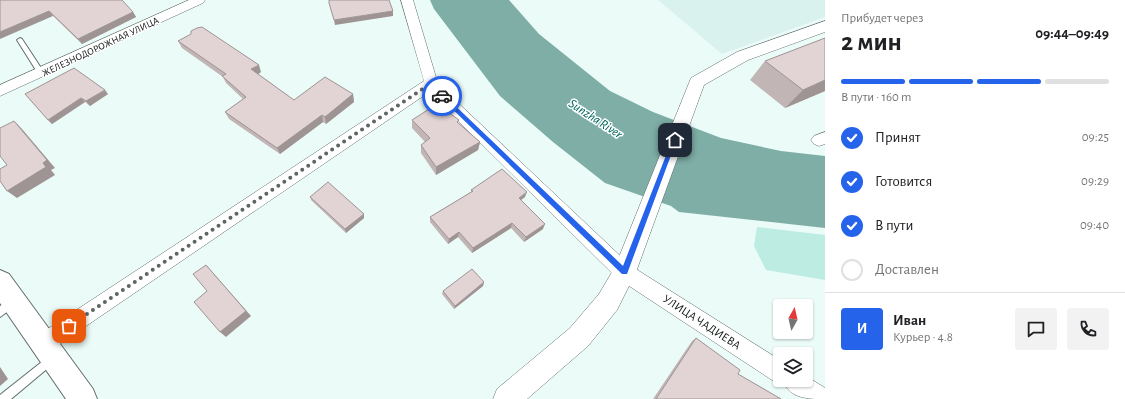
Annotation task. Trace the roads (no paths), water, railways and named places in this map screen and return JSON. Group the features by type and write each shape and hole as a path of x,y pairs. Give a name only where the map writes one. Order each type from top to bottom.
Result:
{"main road":[{"path":"5,298 49,350 84,399"}],"street":[{"name":"ЖЕЛЕЗНОДОРОЖНАЯ УЛИЦА","path":"0,91 199,0"},
{"path":"49,350 430,84 407,0"},
{"path":"507,399 579,337 608,302 624,272 697,82 713,70 729,62 825,26"},
{"name":"УЛИЦА ЧАДИЕВА","path":"430,84 624,272 773,368"},
{"path":"804,387 823,399"}],"lane":[{"path":"20,40 41,73"},
{"path":"3,399 49,350"}],"water":[{"name":"Sunzha River","path":"430,0 509,0 539,34 610,91 653,112 721,138 781,151 825,156 825,228 679,212 671,206 605,183 553,142 500,96 434,9"}]}
